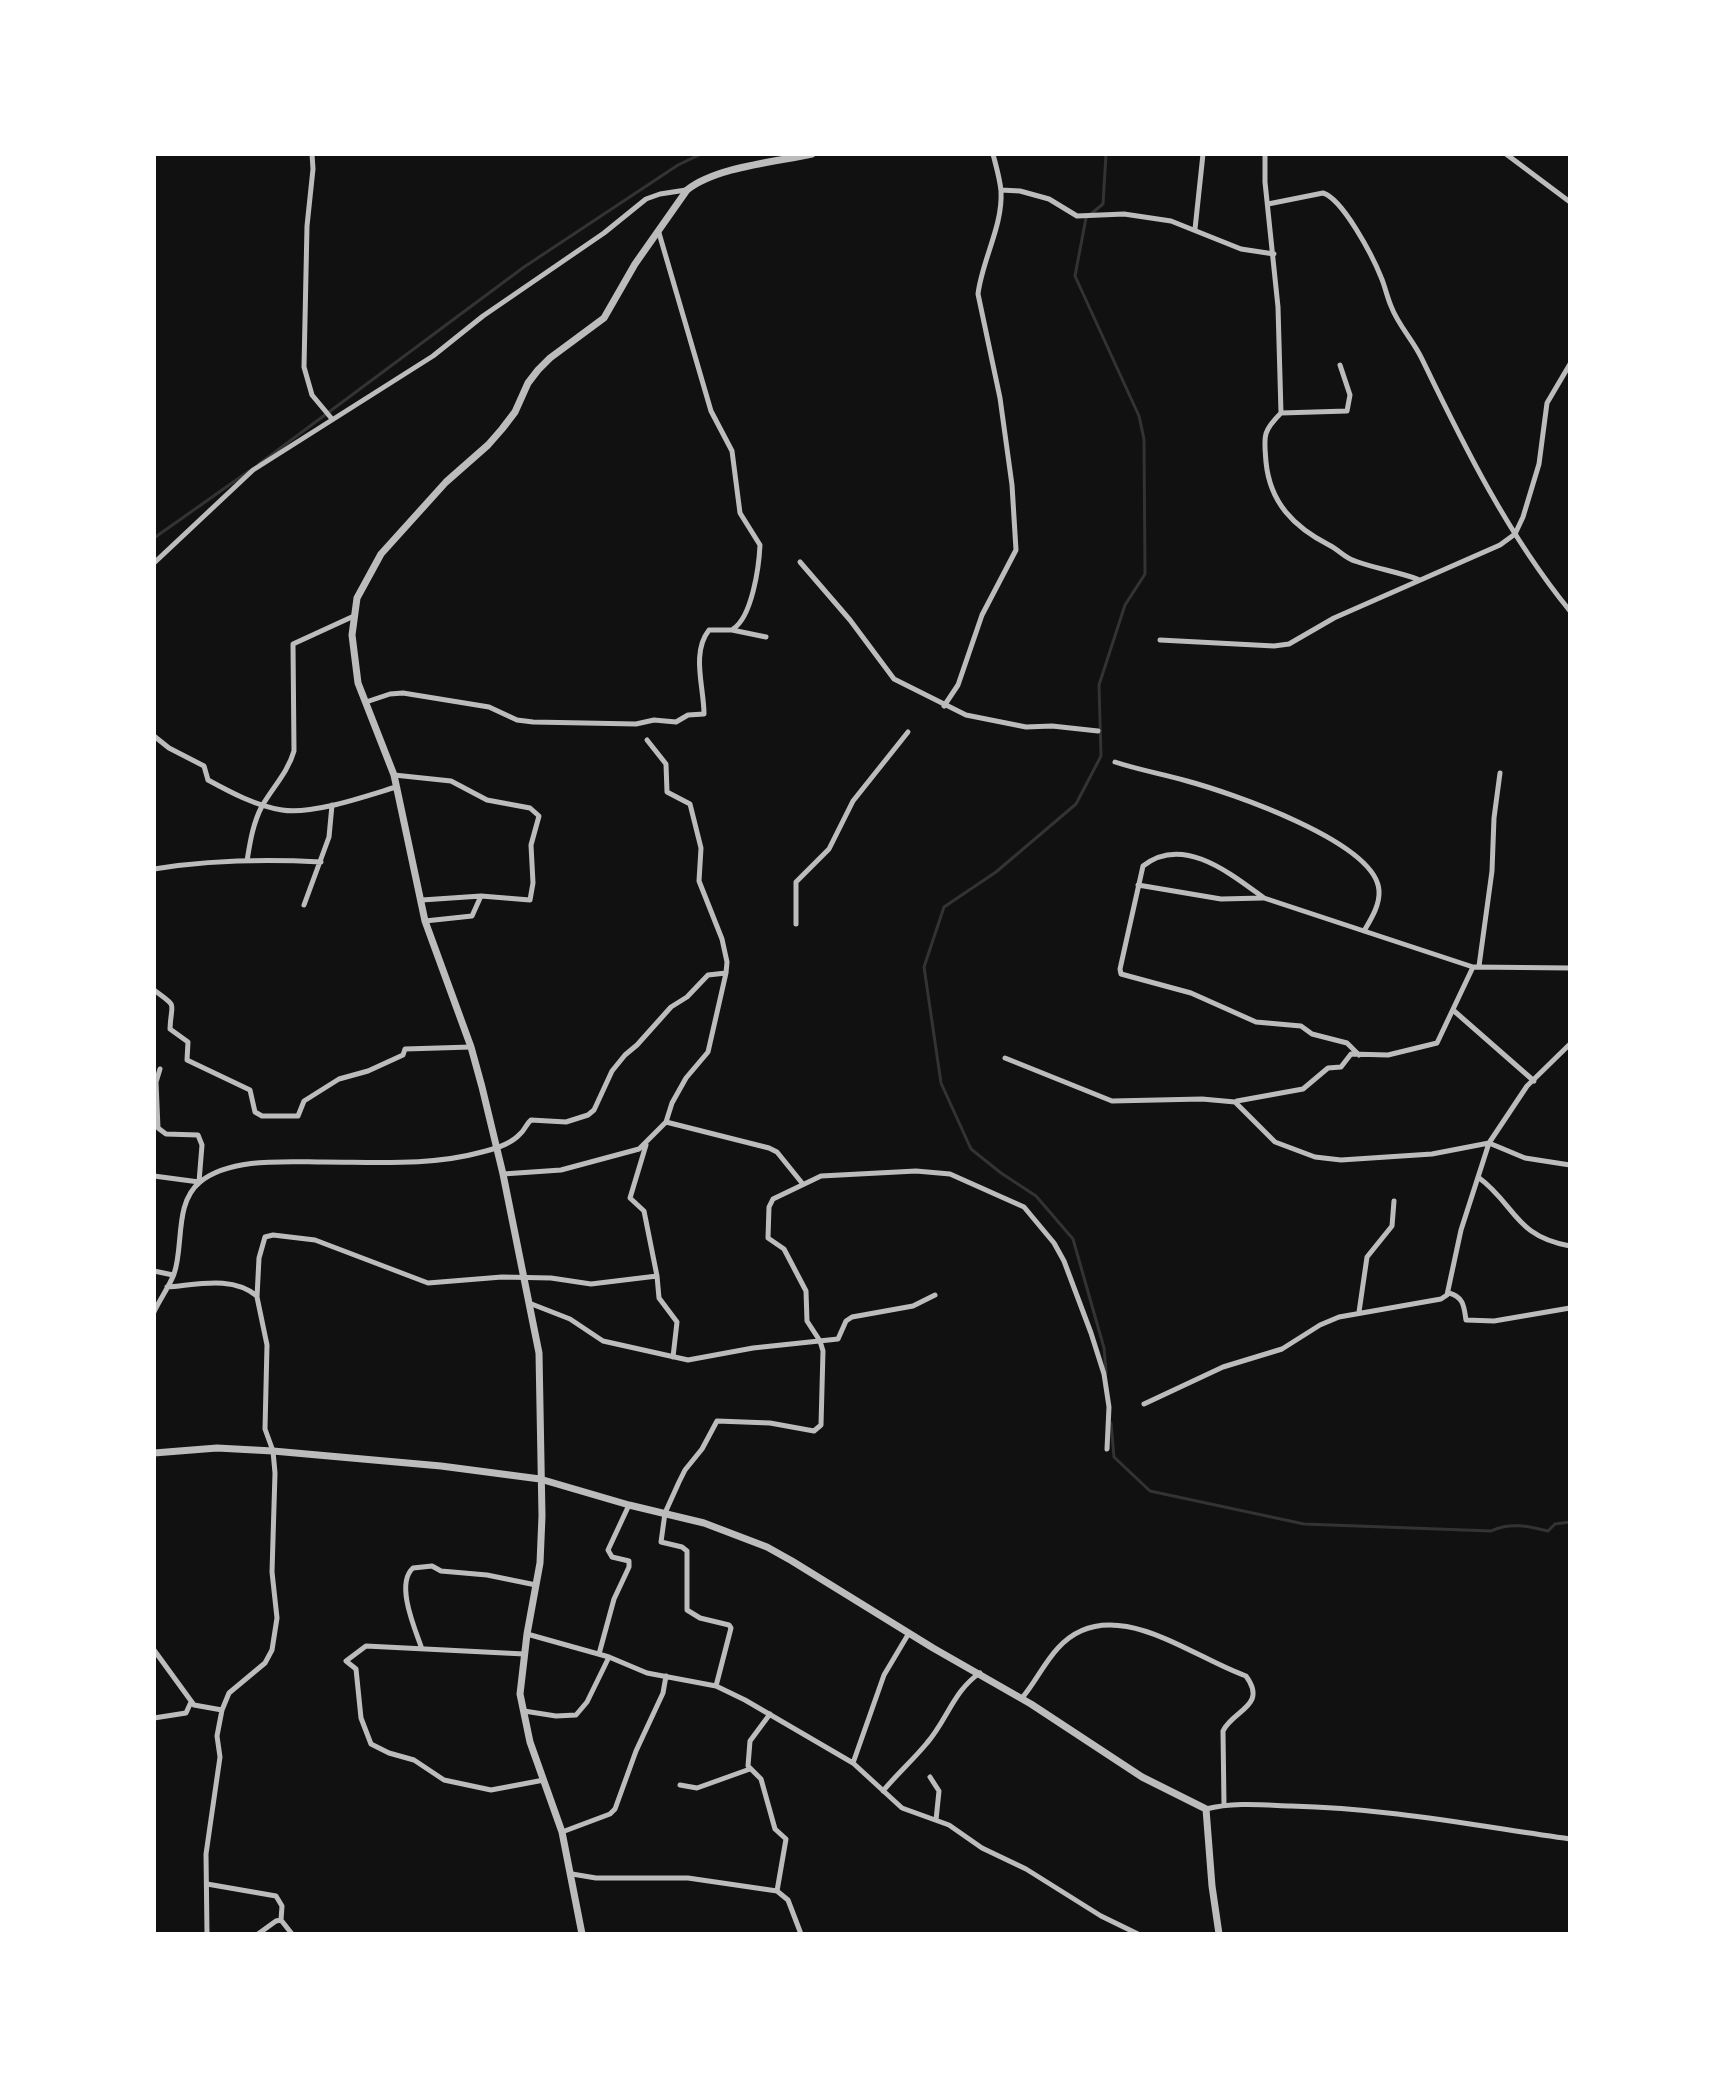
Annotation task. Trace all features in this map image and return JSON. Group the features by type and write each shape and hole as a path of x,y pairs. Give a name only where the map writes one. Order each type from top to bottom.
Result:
{"street":[{"path":"312,154 304,367 312,395 332,419"},
{"path":"582,1934 562,1832 530,1742 520,1694 540,1563 539,1353 503,1174 471,1047 425,921 394,775 358,683 353,652 357,598 381,554 446,482 495,437 515,412 528,383 538,370 604,318 635,264 687,190 714,175 812,154"},
{"path":"944,706 958,685 982,615 1016,550 1012,485 1000,398 978,294 993,239 1001,190 993,154"},
{"path":"1195,229 1203,154"},
{"path":"1265,154 1274,254 1281,413"},
{"path":"1506,154 1570,202"},
{"path":"154,563 253,470 433,356 483,316 604,233 646,199 687,190"},
{"path":"1001,190 1020,191 1049,199 1077,216 1102,213 1171,221 1241,249 1274,254"},
{"path":"1268,204 1323,193 1329,195 1350,221 1480,476 1515,534 1570,611"},
{"path":"659,233 711,411 732,451 740,513 760,545 749,605 740,625 732,630"},
{"path":"1160,640 1274,646 1289,644 1334,618 1483,554 1515,534 1533,490 1547,403 1570,364"},
{"path":"1340,365 1350,395 1350,407 1342,413 1281,413 1267,427 1264,434 1268,480 1272,491 1311,537 1330,545 1345,557 1420,580"},
{"path":"800,562 850,620 894,679 966,715 1026,727 1052,726 1098,731"},
{"path":"247,861 251,835 263,805 288,768 294,751 293,644 355,616"},
{"path":"365,702 403,693 489,707 525,721 676,722 688,715 704,714 699,665 704,637 709,630 732,630 766,637"},
{"path":"796,924 796,882 829,849 853,801 908,732"},
{"path":"154,736 169,748 204,766 208,780 263,805 297,811 332,805 396,787"},
{"path":"647,740 666,764 667,792 690,804 701,848 698,878 722,939 727,962 708,1052 686,1078 672,1103 666,1122"},
{"path":"1115,762 1190,781 1287,816 1357,856 1372,872 1380,892 1364,931"},
{"path":"1005,1058 1112,1101 1202,1099 1235,1102 1307,1087 1328,1068 1341,1067 1351,1054 1388,1055 1437,1043 1476,967 1492,871 1500,773"},
{"path":"394,775 451,781 487,800 530,808 539,817 531,845 529,900 481,896 422,900"},
{"path":"304,905 331,829 332,805"},
{"path":"1359,1055 1347,1043 1312,1034 1301,1026 1249,1020 1191,993 1121,974 1141,869 1147,862 1160,857 1197,856 1264,898 1476,967 1570,968"},
{"path":"154,869 190,863 321,862"},
{"path":"1138,885 1221,899 1264,898"},
{"path":"425,921 472,916 481,896"},
{"path":"154,1312 173,1275 185,1209 189,1196 199,1182 219,1172 271,1161 463,1157 496,1148 519,1136 531,1120 566,1122 588,1115 594,1110 615,1067 668,1010 687,997 708,975 726,973"},
{"path":"154,990 169,999 173,1006 170,1029 188,1042 187,1060 250,1090 254,1109 262,1116 298,1116 304,1101 339,1079 399,1057 405,1049 471,1047"},
{"path":"1453,1010 1534,1081"},
{"path":"1144,1404 1223,1367 1282,1349 1329,1321 1359,1312 1441,1299 1449,1293 1461,1230 1489,1143 1509,1111 1570,1044"},
{"path":"160,1069 156,1082 158,1128 166,1134 194,1134 200,1137 199,1182"},
{"path":"1235,1102 1265,1135 1280,1145 1333,1160 1432,1154 1489,1143 1525,1158 1570,1165"},
{"path":"503,1174 538,1173 584,1165 639,1149 666,1122 769,1148 777,1152 802,1183"},
{"path":"646,1144 630,1198 644,1211 659,1298 677,1322 673,1357"},
{"path":"716,1686 731,1628 688,1611 687,1551 661,1542 665,1513 685,1470 702,1449 717,1421 770,1423 805,1430 818,1429 821,1425 823,1351 807,1321 806,1291 784,1249 768,1238 771,1202 802,1183 821,1176 926,1171 961,1177 1024,1207 1059,1252 1091,1333 1104,1374 1109,1407 1107,1449"},
{"path":"154,1176 199,1182"},
{"path":"1478,1177 1524,1228 1550,1242 1570,1246"},
{"path":"1359,1312 1367,1257 1392,1226 1394,1201"},
{"path":"207,1934 207,1845 220,1757 217,1736 222,1710 229,1693 265,1663 272,1650 277,1618 272,1572 275,1473 273,1451 265,1429 267,1345 257,1297 261,1248 269,1235 315,1240 428,1283 482,1277 523,1277 591,1284 657,1276"},
{"path":"154,1271 173,1275"},
{"path":"167,1287 217,1283 242,1286 257,1297"},
{"path":"1449,1293 1460,1298 1466,1320 1494,1321 1570,1308"},
{"path":"529,1303 570,1319 603,1341 691,1360 753,1348 840,1338 846,1321 852,1317 913,1306 935,1295"},
{"path":"154,1453 217,1448 441,1466 540,1479 704,1523 767,1547 1022,1698 1142,1777 1206,1809 1224,1805 1331,1807 1406,1814 1570,1839"},
{"path":"599,1654 614,1599 629,1567 629,1561 611,1557 608,1550 629,1505"},
{"path":"422,1649 404,1588 407,1574 413,1568 432,1566 441,1571 487,1575 536,1585"},
{"path":"1022,1698 1059,1647 1087,1628 1111,1624 1137,1628 1246,1676 1252,1687 1251,1701 1223,1731 1224,1805"},
{"path":"853,1763 884,1675 909,1633"},
{"path":"527,1634 609,1657 647,1673 716,1686 853,1763 902,1808 952,1827 982,1848 1026,1869 1101,1916 1138,1934"},
{"path":"524,1654 366,1646 347,1659 356,1669 361,1718 371,1744 414,1760 444,1780 491,1790 544,1780"},
{"path":"154,1650 191,1702 222,1710"},
{"path":"524,1711 556,1716 576,1715 587,1702 609,1657"},
{"path":"883,1791 926,1744 962,1688 980,1673"},
{"path":"562,1832 610,1814 615,1809 636,1751 663,1693 666,1676"},
{"path":"154,1718 186,1713 191,1702"},
{"path":"770,1714 750,1741 748,1763 761,1779 775,1829 786,1839 777,1891"},
{"path":"680,1785 697,1788 750,1769"},
{"path":"930,1777 939,1791 936,1820"},
{"path":"1206,1809 1219,1934"},
{"path":"572,1874 596,1878 688,1878 777,1891 788,1900 801,1934"},
{"path":"207,1884 276,1896 282,1906 281,1920 292,1934"},
{"path":"258,1934 281,1920"}],"waterway":[{"path":"259,464 524,267 678,165 701,154"},
{"path":"1106,154 1103,204 1086,218 1075,276 1139,416 1144,439 1145,574 1125,605 1099,685 1101,756 1076,804 996,872 944,907 924,967 941,1083 971,1149 1036,1196 1073,1239 1104,1348 1106,1372"},
{"path":"154,538 249,471"},
{"path":"1111,1423 1114,1457 1150,1491 1304,1524 1491,1531 1505,1526 1519,1526 1548,1531 1555,1524 1570,1522"}]}
